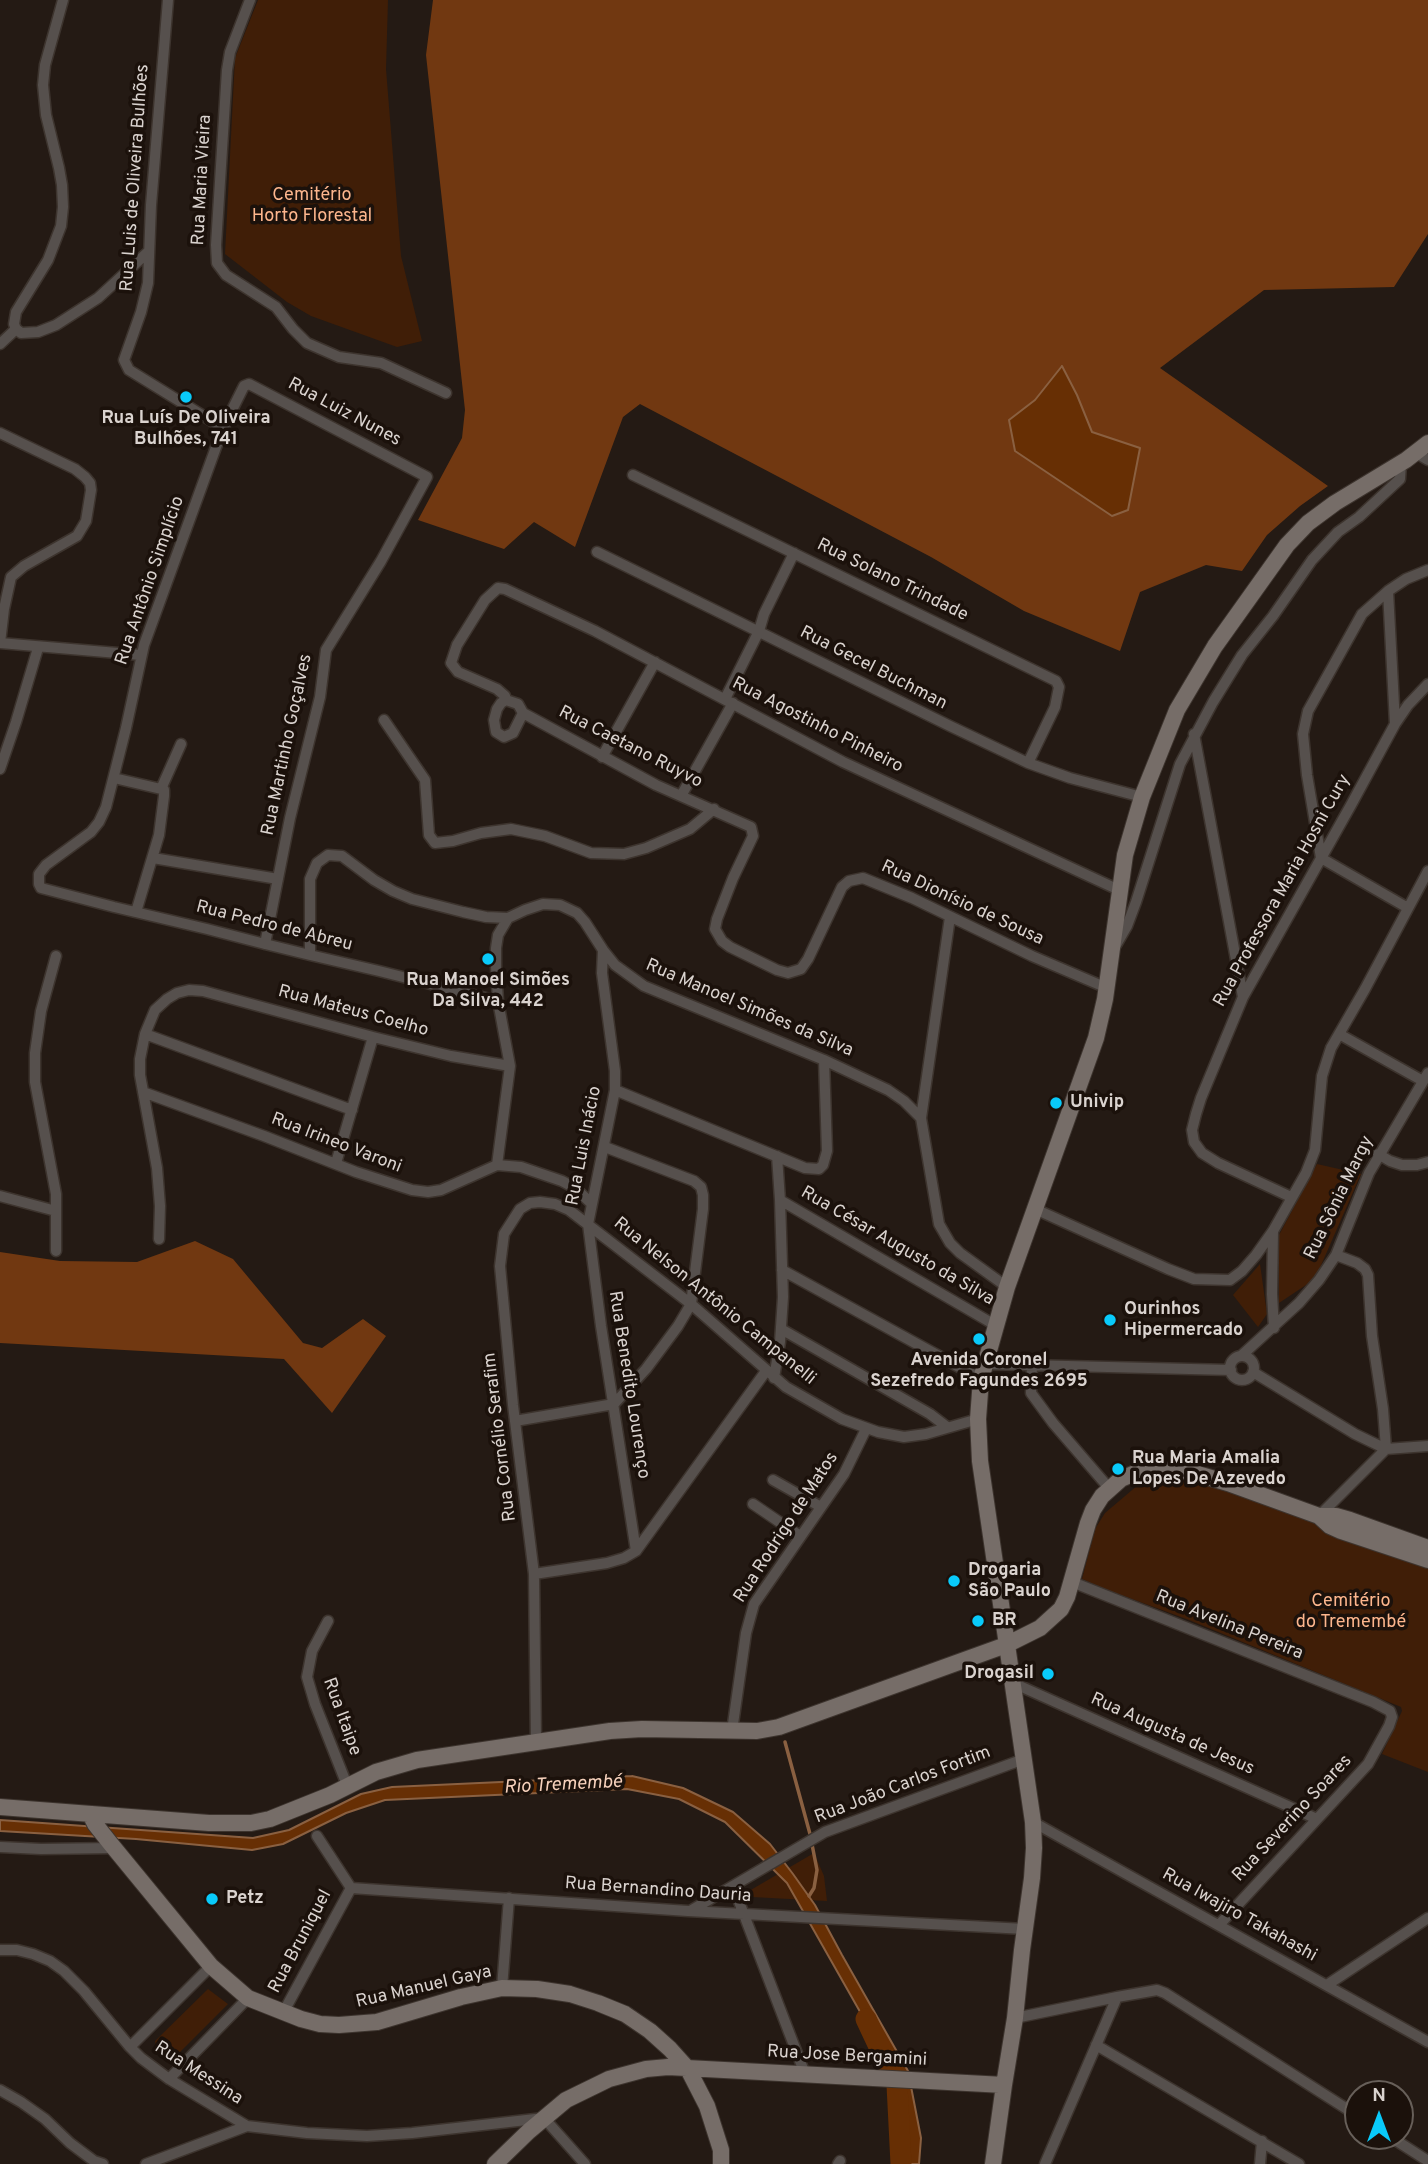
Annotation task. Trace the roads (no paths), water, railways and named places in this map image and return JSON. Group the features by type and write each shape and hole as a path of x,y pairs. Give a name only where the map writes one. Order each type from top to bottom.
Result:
{"main road":[{"path":"993,2164 1016,2018 1032,1878 1033,1822 980,1461 978,1419 983,1372 1007,1287 1096,1038 1107,988 1125,855 1142,797 1177,710 1215,646 1287,545 1308,523 1335,503 1424,452"},
{"path":"0,1807 92,1819 251,1823 270,1819 330,1795 376,1772 417,1760 610,1731 757,1731 779,1727 1006,1644 1051,1620 1061,1609 1072,1583 1091,1516 1109,1488 1135,1473 1151,1470 1194,1473 1228,1483 1319,1517 1341,1531 1428,1560"},
{"path":"1319,1517 1336,1516 1428,1548"},
{"name":"Rua Manuel Gaya","path":"92,1819 211,1966 248,1998 282,2013 320,2024 377,2022 502,1988 570,1994 616,2011 650,2031 688,2069 707,2106 721,2150 722,2164"},
{"name":"Rua Jose Bergamini","path":"495,2164 566,2100 609,2079 646,2069 668,2067 1004,2085"}],"street":[{"path":"63,0 45,65 43,85 46,115 62,185 61,226 48,260 16,312 16,329 22,333 38,332 64,320 98,298 148,252"},
{"name":"Rua Luis de Oliveira Bulhões","path":"168,0 146,296 124,363 146,382 223,428"},
{"name":"Rua Maria Vieira","path":"250,0 230,52 227,70 217,263 226,275 276,307 307,343 339,357 381,363 446,393"},
{"path":"0,344 16,329"},
{"name":"Rua Luiz Nunes","path":"244,386 252,384 427,477"},
{"name":"Rua Antônio Simplício","path":"41,888 38,874 91,832 106,807 141,654 223,428 244,386"},
{"path":"0,433 75,469 90,483 91,490 86,521 77,536 24,566 11,577 0,643 141,654"},
{"path":"1111,953 1127,926 1177,773 1194,734 1242,655 1273,617 1312,560 1338,532 1359,517 1400,479 1401,464"},
{"name":"Rua Solano Trindade","path":"634,475 1056,681 1059,687 1055,707 1028,762"},
{"name":"Rua Martinho Goçalves","path":"265,944 290,818 317,710 326,650 387,550 427,477"},
{"name":"Rua Gecel Buchman","path":"597,552 1028,762 1057,774 1142,797"},
{"path":"681,796 729,701 764,614 794,553"},
{"path":"1408,908 1321,858 1306,763 1304,722 1311,704 1362,614 1406,579 1428,570"},
{"name":"Rua Agostinho Pinheiro","path":"506,700 502,692 458,672 451,663 457,645 485,600 495,590 502,588 595,631 854,767 1119,890"},
{"path":"1388,591 1395,724"},
{"path":"0,769 38,648"},
{"path":"602,757 655,662"},
{"name":"Rua Professora Maria Hosni Cury","path":"1291,1197 1202,1153 1194,1142 1192,1130 1201,1098 1243,997 1395,724 1428,684"},
{"path":"506,700 518,704 523,713 513,733 504,737 499,735 494,720 501,703 506,700"},
{"name":"Rua Caetano Ruyvo","path":"523,713 656,785 751,827 754,836"},
{"path":"384,720 425,780 429,835 435,843 511,829 545,836 591,853 624,854 646,848 690,829 714,809"},
{"path":"1194,734 1243,997"},
{"path":"161,789 181,744"},
{"path":"114,778 161,789 164,793 163,814 153,858 136,912"},
{"name":"Rua Dionísio de Sousa","path":"754,836 733,878 715,929 722,942 777,970 788,973 801,969 808,960 842,887 856,878 867,879 1107,988"},
{"path":"310,955 310,879 317,863 328,855 342,856 374,880 412,899 486,917 509,918"},
{"path":"153,858 278,879"},
{"path":"1035,1209 1194,1279 1230,1280 1242,1271 1273,1231 1306,1173 1315,1150 1322,1076 1331,1048 1428,871"},
{"name":"Rua Pedro de Abreu","path":"41,888 498,1001"},
{"name":"Rua Manoel Simões da Silva","path":"509,918 543,904 560,905 577,913 615,965 644,986 824,1060 888,1090 921,1118"},
{"path":"950,917 921,1118 939,1224 950,1243 960,1253 1007,1287"},
{"path":"509,918 498,935 496,948 498,1001 510,1066 497,1165 521,1167 562,1181 575,1188 590,1203"},
{"name":"Rua Luis Inácio","path":"588,1224 590,1203 605,1147 615,1090 602,973 603,950"},
{"path":"56,956 38,1030 35,1082 56,1194 56,1251"},
{"name":"Rua Mateus Coelho","path":"145,1034 155,1010 167,999 189,990 203,991 373,1037 451,1056 510,1066"},
{"path":"159,1239 157,1168 140,1075 145,1034 352,1110"},
{"path":"1339,1034 1426,1077"},
{"path":"336,1163 373,1037"},
{"path":"615,1090 805,1168 819,1169 827,1151 824,1060"},
{"name":"Rua Sônia Margy","path":"1231,1370 1234,1360 1274,1328 1319,1280 1336,1255 1378,1154 1426,1077"},
{"name":"Rua Irineo Varoni","path":"143,1092 390,1185 428,1192 441,1190 497,1165"},
{"path":"515,1421 614,1404 646,1369 691,1304 703,1209 701,1187 694,1181 605,1147"},
{"path":"1378,1154 1402,1165 1428,1162"},
{"path":"534,1574 607,1563 624,1559 636,1551 770,1375 781,1329 782,1270 777,1156"},
{"path":"0,1196 55,1211"},
{"name":"Rua César Augusto da Silva","path":"780,1200 995,1325"},
{"name":"Rua Cornélio Serafim","path":"536,1742 534,1574 500,1266 504,1234 520,1209 530,1203 555,1204 569,1210 588,1224"},
{"name":"Rua Nelson Antônio Campanelli","path":"588,1224 691,1304 770,1375 827,1411 866,1429 913,1437 978,1419"},
{"name":"Rua Benedito Lourenço","path":"588,1224 636,1551"},
{"path":"1273,1231 1274,1328"},
{"path":"1319,1517 1386,1449 1372,1336 1368,1275 1357,1263 1336,1255"},
{"path":"782,1270 983,1372 1032,1365 1231,1370 1240,1380 1248,1378 1253,1372"},
{"path":"781,1329 930,1414 947,1427"},
{"path":"1241,1356 1251,1361 1253,1372 1355,1434 1386,1449 1428,1446"},
{"path":"1032,1365 1031,1394 1109,1488"},
{"name":"Rua Rodrigo de Matos","path":"732,1731 750,1615 760,1594 844,1474 866,1429"},
{"path":"773,1480 821,1507"},
{"path":"753,1504 800,1536"},
{"name":"Rua Avelina Pereira","path":"1072,1583 1373,1702"},
{"name":"Rua Itaipe","path":"328,1622 312,1651 307,1677 347,1785"},
{"name":"Rua Augusta de Jesus","path":"1013,1683 1317,1819"},
{"name":"Rua Severino Soares","path":"1219,1925 1368,1764 1392,1717 1390,1711 1373,1702"},
{"name":"Rua João Carlos Fortim","path":"688,1911 825,1832 1024,1759"},
{"name":"Rua Iwajiro Takahashi","path":"1033,1822 1428,2042"},
{"path":"317,1836 351,1888"},
{"path":"0,1847 41,1849 112,1845"},
{"path":"737,1884 744,1915 805,2074"},
{"name":"Rua Bernandino Dauria","path":"351,1888 744,1915 848,1918 1026,1929"},
{"name":"Rua Bruniquel","path":"282,2013 351,1888"},
{"path":"502,1988 509,1898"},
{"path":"1327,1985 1428,1918"},
{"name":"Rua Messina","path":"0,1950 17,1950 50,1961 64,1971 130,2047 169,2079 247,2126 367,2136 544,2118"},
{"path":"130,2047 211,1966"},
{"path":"1016,2018 1150,1990 1165,1993 1344,2107"},
{"path":"1045,2164 1117,1997"},
{"path":"169,2079 248,1998"},
{"path":"1096,2045 1299,2164"},
{"path":"0,2090 45,2119 94,2161 103,2164"},
{"path":"544,2118 585,2164"},
{"path":"146,2164 247,2126"},
{"path":"1260,2164 1262,2141"},
{"path":"1411,2150 1428,2161"}],"water":[{"path":"1062,366 1092,432 1140,448 1128,510 1112,516 1015,451 1009,420 1035,400"},
{"path":"632,1776 683,1788 733,1812 770,1844 793,1874 815,1905 908,2071 921,2138 919,2164 902,2164 890,2072 880,2047 787,1883 725,1822 679,1799 627,1789 385,1800 346,1813 283,1844 252,1850 136,1839 0,1831 0,1820 253,1838 289,1830 361,1794 392,1787"}],"waterway":[{"path":"785,1742 817,1870 814,1888 809,1896"},
{"name":"Rio Tremembé","path":"866,2019 897,2085 901,2164"}],"place":[{"name":"Rua Luís De Oliveira Bulhões, 741","path":"186,397"},
{"name":"Rua Manoel Simões Da Silva, 442","path":"488,959"},
{"name":"Univip","path":"1056,1103"},
{"name":"Ourinhos Hipermercado","path":"1110,1320"},
{"name":"Avenida Coronel Sezefredo Fagundes 2695","path":"979,1339"},
{"name":"Rua Maria Amalia Lopes De Azevedo","path":"1118,1469"},
{"name":"Drogaria São Paulo","path":"954,1581"},
{"name":"BR","path":"978,1621"},
{"name":"Drogasil","path":"1048,1674"},
{"name":"Petz","path":"212,1899"}],"park label":[{"name":"Cemitério Horto Florestal","path":"312,206"},
{"name":"Cemitério do Tremembé","path":"1351,1612"}]}
